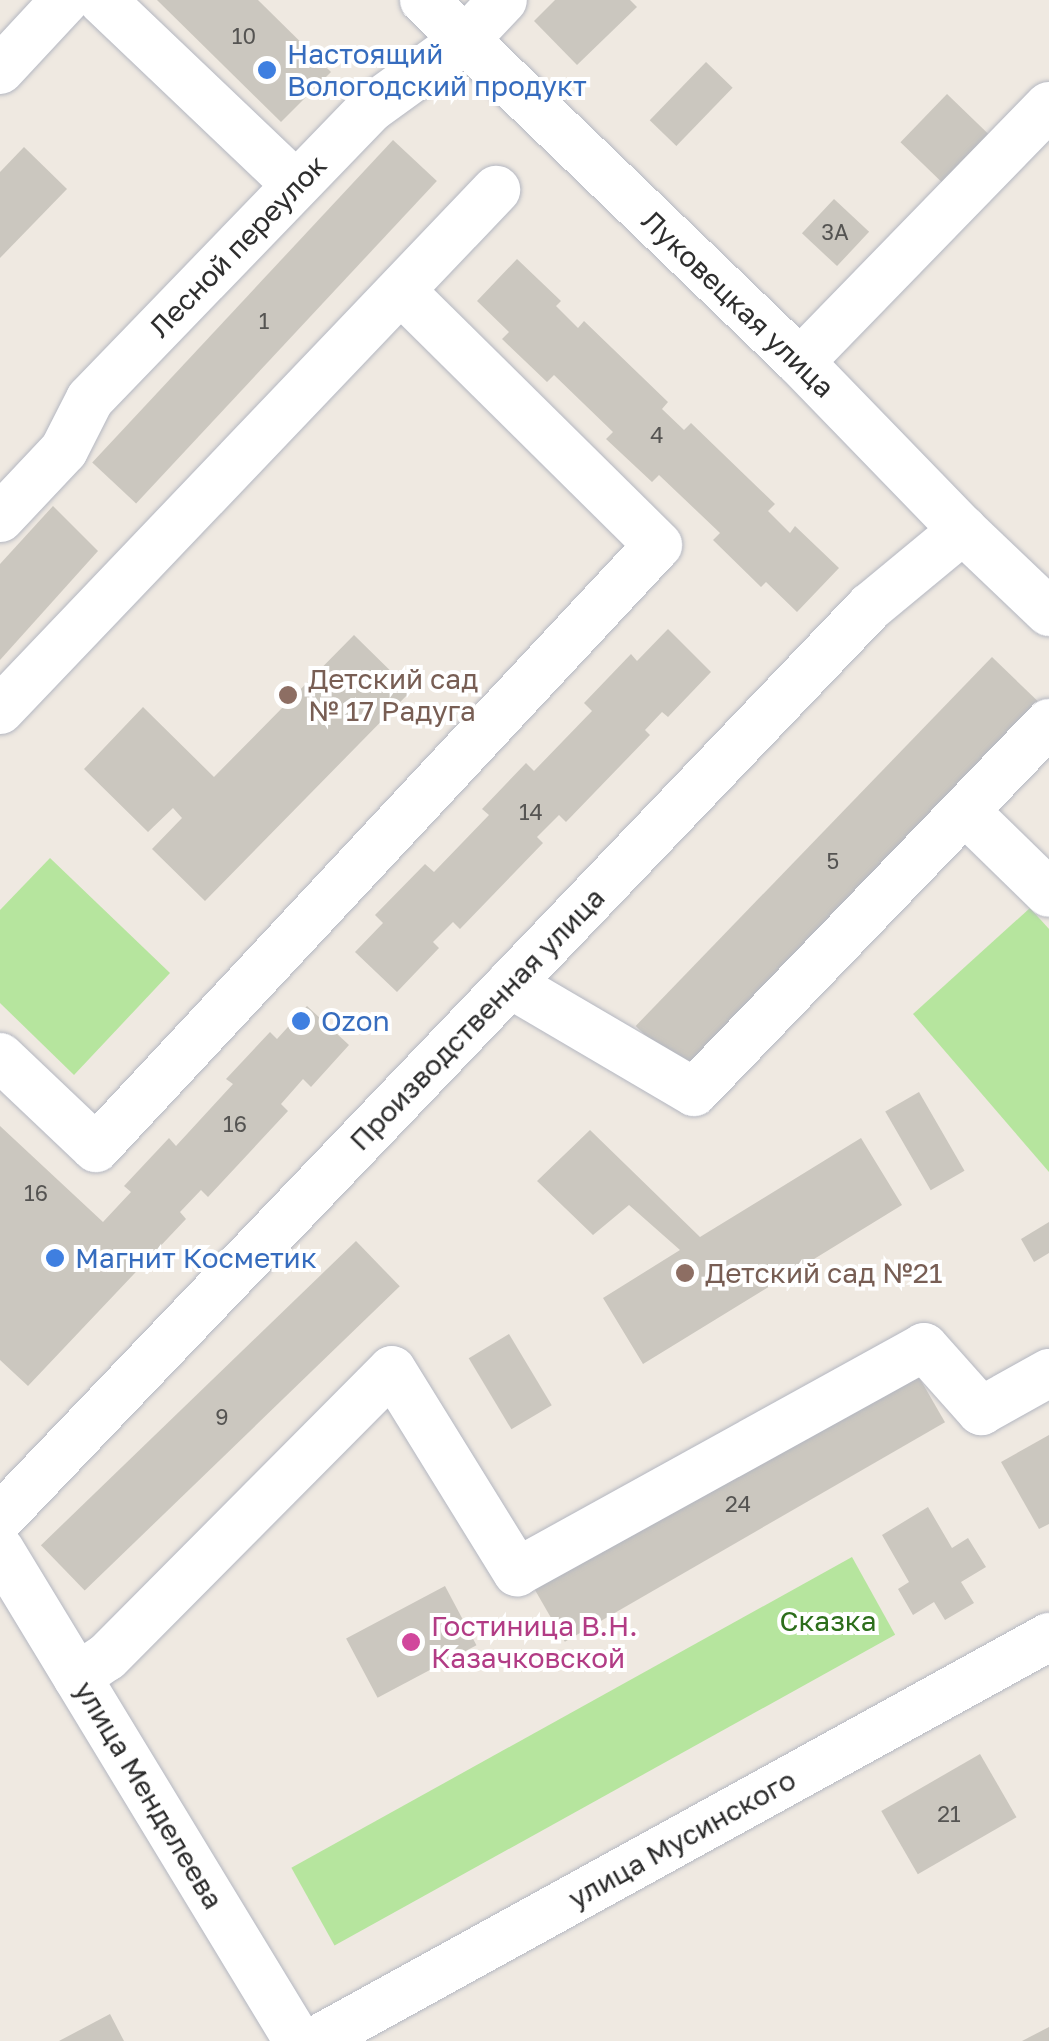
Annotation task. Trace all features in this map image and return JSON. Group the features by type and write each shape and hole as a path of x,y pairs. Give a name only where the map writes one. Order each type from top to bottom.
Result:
{"street":[{"path":"0,70 65,0"},
{"path":"102,0 296,185"},
{"name":"Луковецкая улица","path":"424,0 800,362 963,530 1049,612"},
{"name":"Лесной переулок","path":"0,518 64,450 90,399 296,185 371,108 465,40 504,0"},
{"path":"800,362 1049,106"},
{"path":"0,710 496,190"},
{"path":"0,1057 96,1148 658,545 401,291"},
{"name":"Производственная улица","path":"0,1518 870,608 963,530"},
{"path":"510,984 694,1092 1049,723"},
{"path":"964,811 1049,893"},
{"path":"77,1677 107,1657 392,1370 517,1572 924,1347 982,1411 1049,1374"},
{"name":"улица Менделеева","path":"0,1550 298,2041"},
{"name":"улица Мусинского","path":"315,2041 1049,1637"}],"green space":[{"path":"50,858 170,973 74,1075 0,1003 0,910"},
{"path":"1030,908 1049,929 1049,1172 913,1014"},
{"name":"Сказка","path":"852,1557 895,1635 335,1946 291,1868"}],"building":[{"path":"157,0 258,0 331,72 281,122"},
{"path":"555,0 630,0 637,7 577,65 534,21"},
{"path":"706,62 733,88 676,146 650,120"},
{"path":"947,94 989,135 943,183 900,142"},
{"path":"393,140 437,181 136,503 92,463"},
{"path":"24,147 67,189 0,258 0,172"},
{"path":"834,199 869,232 837,266 802,233"},
{"path":"517,259 561,301 556,306 578,328 584,321 668,402 662,409 684,430 691,423 775,504 768,511 790,533 795,526 839,568 797,612 766,582 761,587 713,540 720,533 659,475 652,482 606,439 613,432 554,375 547,382 502,339 509,332 477,301"},
{"path":"53,506 98,551 0,660 0,564"},
{"path":"668,629 711,672 668,717 662,712 645,730 650,735 566,822 559,815 537,837 543,843 460,929 453,922 433,942 439,948 397,992 355,952 383,923 375,915 425,864 434,872 489,815 482,809 526,763 534,771 592,711 584,703 631,654 637,661"},
{"path":"354,635 411,691 205,901 152,849 182,818 173,808 148,832 84,769 143,707 214,777"},
{"path":"992,657 1039,703 683,1072 636,1026"},
{"path":"307,1006 349,1045 311,1087 303,1079 281,1104 288,1111 208,1197 201,1190 180,1212 186,1219 28,1386 0,1360 0,1126 103,1222 131,1192 124,1186 169,1138 176,1146 233,1084 226,1079 270,1032 277,1039"},
{"path":"919,1092 964,1171 931,1190 885,1112"},
{"path":"590,1130 700,1237 861,1138 902,1205 643,1364 603,1298 680,1250 629,1205 593,1235 537,1181"},
{"path":"1049,1222 1049,1253 1034,1262 1021,1239"},
{"path":"356,1241 400,1286 85,1591 41,1545"},
{"path":"509,1334 552,1405 511,1429 469,1358"},
{"path":"912,1365 945,1422 565,1642 532,1584"},
{"path":"1049,1435 1049,1524 1039,1529 1001,1462"},
{"path":"928,1507 952,1548 968,1538 986,1567 961,1582 974,1603 945,1620 934,1602 913,1615 898,1589 909,1582 882,1535"},
{"name":"Гостиница В.Н. Казачковской","path":"445,1586 476,1645 378,1698 346,1639"},
{"path":"980,1754 1016,1817 918,1874 881,1811"},
{"path":"110,2014 124,2041 59,2041"},
{"path":"1049,2027 1049,2041 1022,2041"}],"place":[{"name":"Настоящий Вологодский продукт","path":"267,70"},
{"name":"Детский сад № 17 Радуга","path":"288,695"},
{"name":"Ozon","path":"301,1021"},
{"name":"Магнит Косметик","path":"55,1258"},
{"name":"Детский сад №21","path":"685,1273"},
{"name":"Гостиница В.Н. Казачковской","path":"411,1642"}]}
